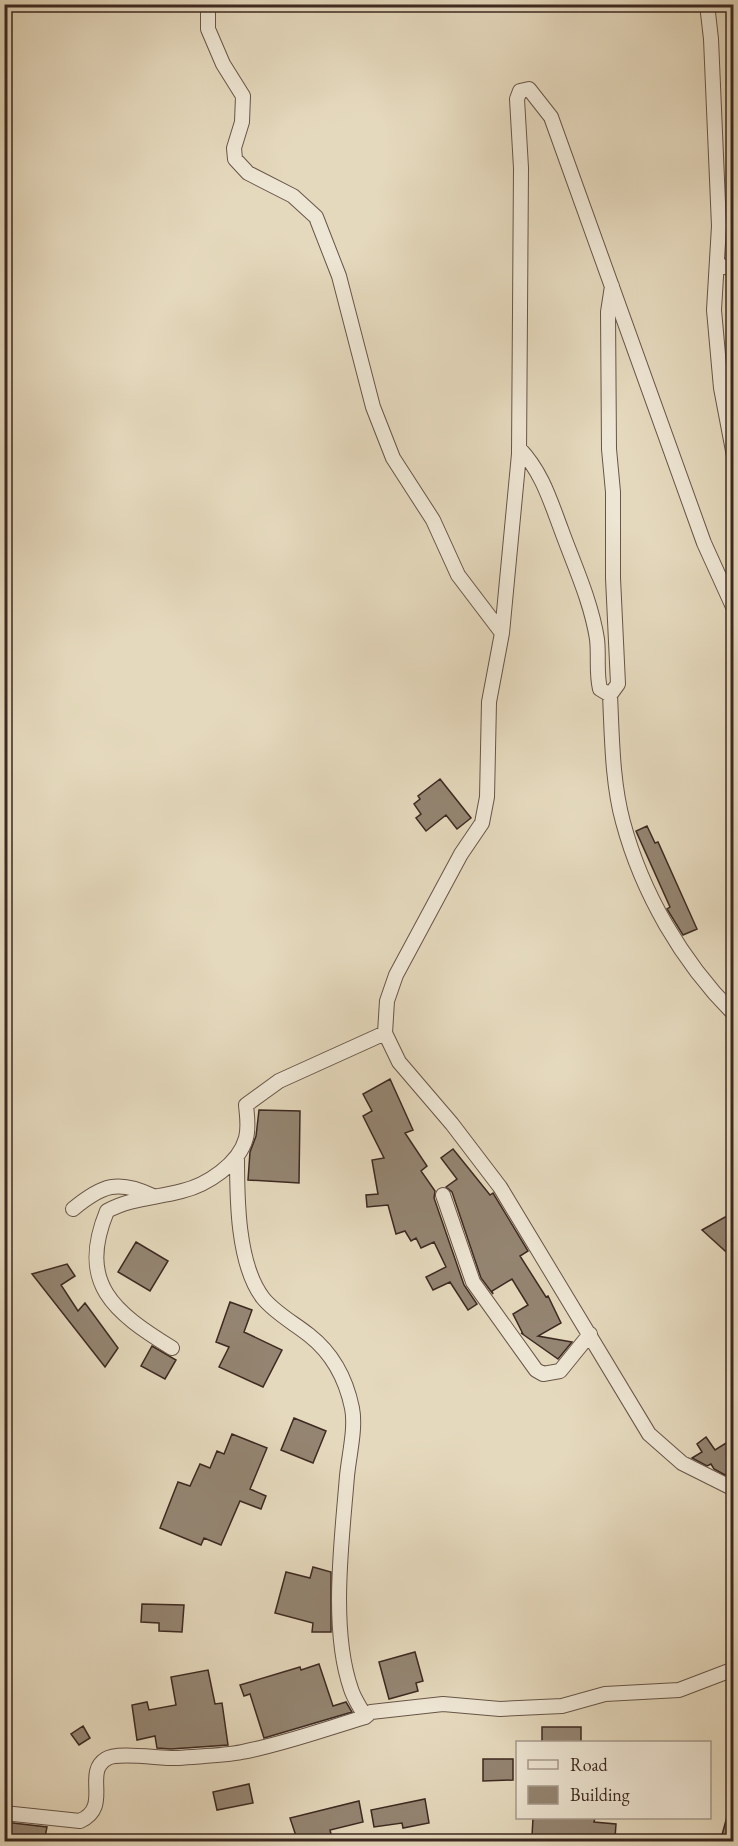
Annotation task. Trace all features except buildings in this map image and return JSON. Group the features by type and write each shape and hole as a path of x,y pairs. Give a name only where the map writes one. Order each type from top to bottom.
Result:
{"street":[{"path":"208,4 208,29 223,64 243,96 242,122 234,148 236,159 248,173 293,196 316,217 339,276 373,407 393,458 433,520 458,575 502,633"},
{"path":"707,4 718,214 714,310 721,388 734,456"},
{"path":"734,609 704,543 551,117 529,89 520,91 517,99 521,215 519,448 502,633 489,702 488,797 482,823 461,854 396,975 387,1001 385,1033 399,1062 452,1124 500,1187 649,1434 681,1462 734,1489"},
{"path":"717,264 734,270"},
{"path":"613,286 608,312 609,449 613,492 613,578 618,684 610,695 615,768 623,822 647,886 677,943 734,1014"},
{"path":"519,448 533,463 552,501 573,558 597,640 600,689 610,695"},
{"path":"172,1348 118,1307 99,1284 96,1270 97,1243 106,1211 120,1204 197,1186 228,1166 237,1156 246,1138 246,1106 259,1094 279,1081 385,1033"},
{"path":"237,1156 241,1232 244,1250 258,1290 267,1303 311,1336 340,1369 352,1410 341,1551 342,1628 344,1662 349,1681 365,1717"},
{"path":"73,1209 97,1191 121,1185 153,1196"},
{"path":"443,1195 473,1282 536,1370 543,1374 560,1371 590,1334"},
{"path":"4,1813 80,1821 89,1817 96,1807 99,1766 105,1759 113,1756 161,1759 241,1752 365,1717 371,1712 443,1704 500,1709 562,1706 605,1694 679,1690 734,1669"}]}
